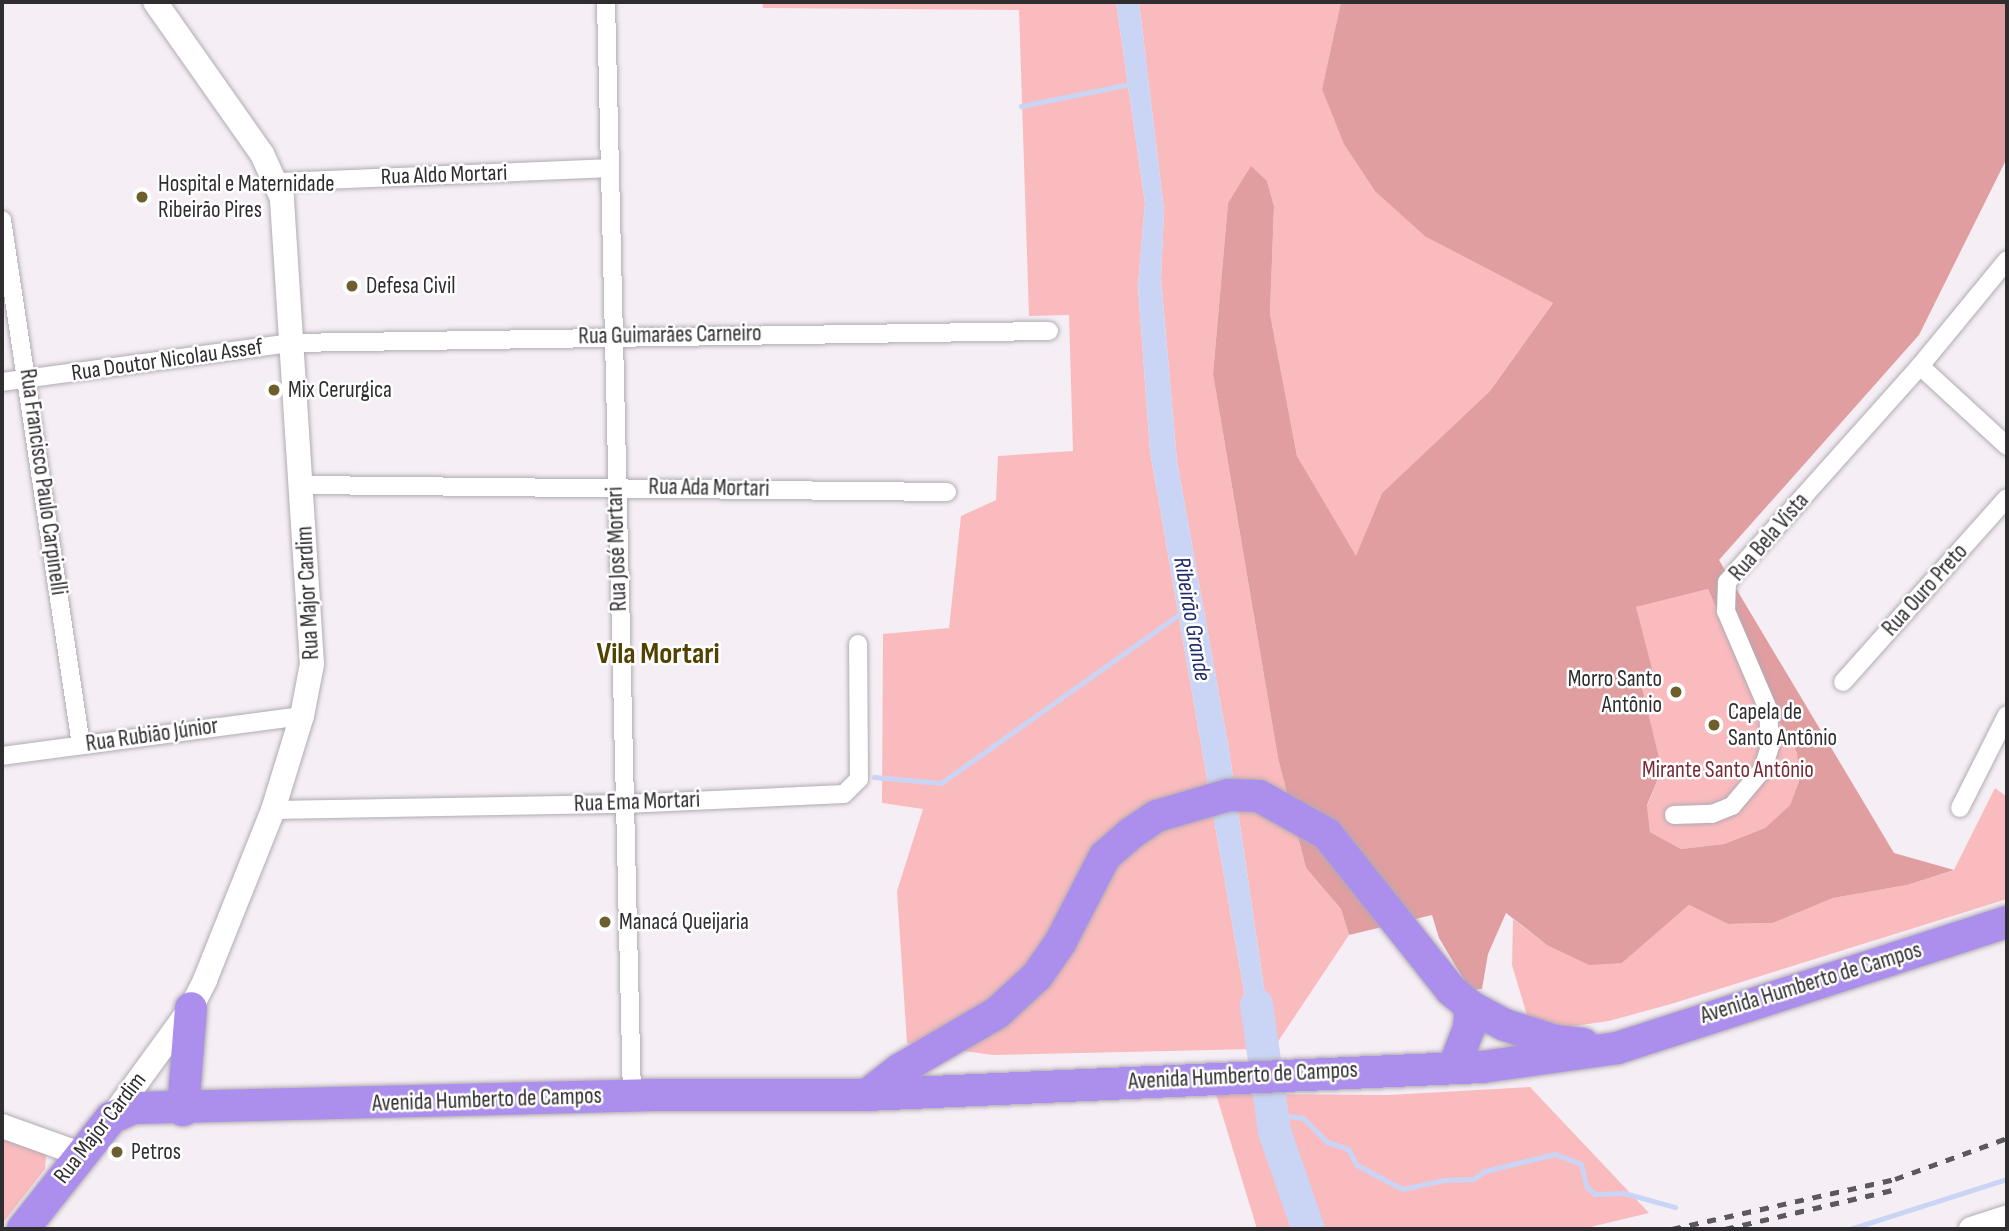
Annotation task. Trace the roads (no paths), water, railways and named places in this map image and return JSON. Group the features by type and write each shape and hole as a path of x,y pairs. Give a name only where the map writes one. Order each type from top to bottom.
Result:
{"highway":[{"name":"Avenida Humberto de Campos","path":"867,1095 899,1070 997,1013 1037,976 1060,943 1105,856 1157,816 1229,795 1259,796 1308,820 1340,847 1451,990 1471,1007 1505,1025 1555,1041 1617,1048"},
{"name":"Avenida Humberto de Campos","path":"111,1118 133,1108 161,1105 183,1110 632,1096 867,1095 1454,1067 1617,1048 2007,922"},
{"path":"1454,1067 1469,1028 1471,1007"},
{"path":"183,1110 191,1008"},
{"name":"Rua Major Cardim","path":"23,1229 111,1118"}],"street":[{"name":"Rua Major Cardim","path":"111,1118 191,1008 219,949 273,810 302,716 313,646 303,485 290,343 284,210 278,182 155,2"},
{"name":"Rua José Mortari","path":"606,2 615,486 632,1096"},
{"name":"Rua Aldo Mortari","path":"278,182 609,168"},
{"name":"Rua Francisco Paulo Carpinelli","path":"2,220 81,745"},
{"name":"Rua Bela Vista","path":"1674,815 1712,814 1732,806 1763,769 1770,746 1768,709 1726,611 1727,582 1920,366 2007,260"},
{"name":"Rua Guimarães Carneiro","path":"290,343 1049,331"},
{"name":"Rua Doutor Nicolau Assef","path":"2,382 290,343"},
{"path":"1920,366 2007,446"},
{"name":"Rua Ada Mortari","path":"303,485 615,486 947,492"},
{"name":"Rua Ouro Preto","path":"1843,682 2007,498"},
{"name":"Rua Ema Mortari","path":"273,810 624,804 851,791 859,779 858,644"},
{"path":"1960,808 2007,715"},
{"name":"Rua Rubião Júnior","path":"2,756 302,716"},
{"path":"2,1126 80,1154"},
{"path":"1971,1229 2007,1217"}],"water":[{"path":"1116,2 1139,2 1164,210 1161,279 1177,461 1229,750 1273,1049 1254,1049 1150,451 1138,286 1145,203"}],"waterway":[{"path":"1021,106 1135,83"},
{"path":"874,777 941,783 1187,609"},
{"name":"Ribeirão Grande","path":"1256,1004 1274,1131 1308,1229"},
{"path":"1270,1105 1281,1115 1303,1118 1327,1142 1348,1149 1357,1165 1402,1189 1444,1180 1473,1179 1485,1171 1555,1154 1581,1164 1586,1186 1595,1194 1624,1193 1675,1207"},
{"path":"1850,1229 2007,1179"}],"railway":[{"path":"1672,1229 1895,1179 2007,1138"},
{"path":"1725,1229 1892,1190"}],"place":[{"name":"Hospital e Maternidade Ribeirão Pires","path":"142,197"},
{"name":"Defesa Civil","path":"352,286"},
{"name":"Mix Cerurgica","path":"274,390"},
{"name":"Morro Santo Antônio","path":"1676,692"},
{"name":"Capela de Santo Antônio","path":"1714,725"},
{"name":"Manacá Queijaria","path":"605,922"},
{"name":"Petros","path":"117,1152"}],"district":[{"name":"Vila Mortari","path":"658,654"}],"park label":[{"name":"Mirante Santo Antônio","path":"1728,770"}]}
